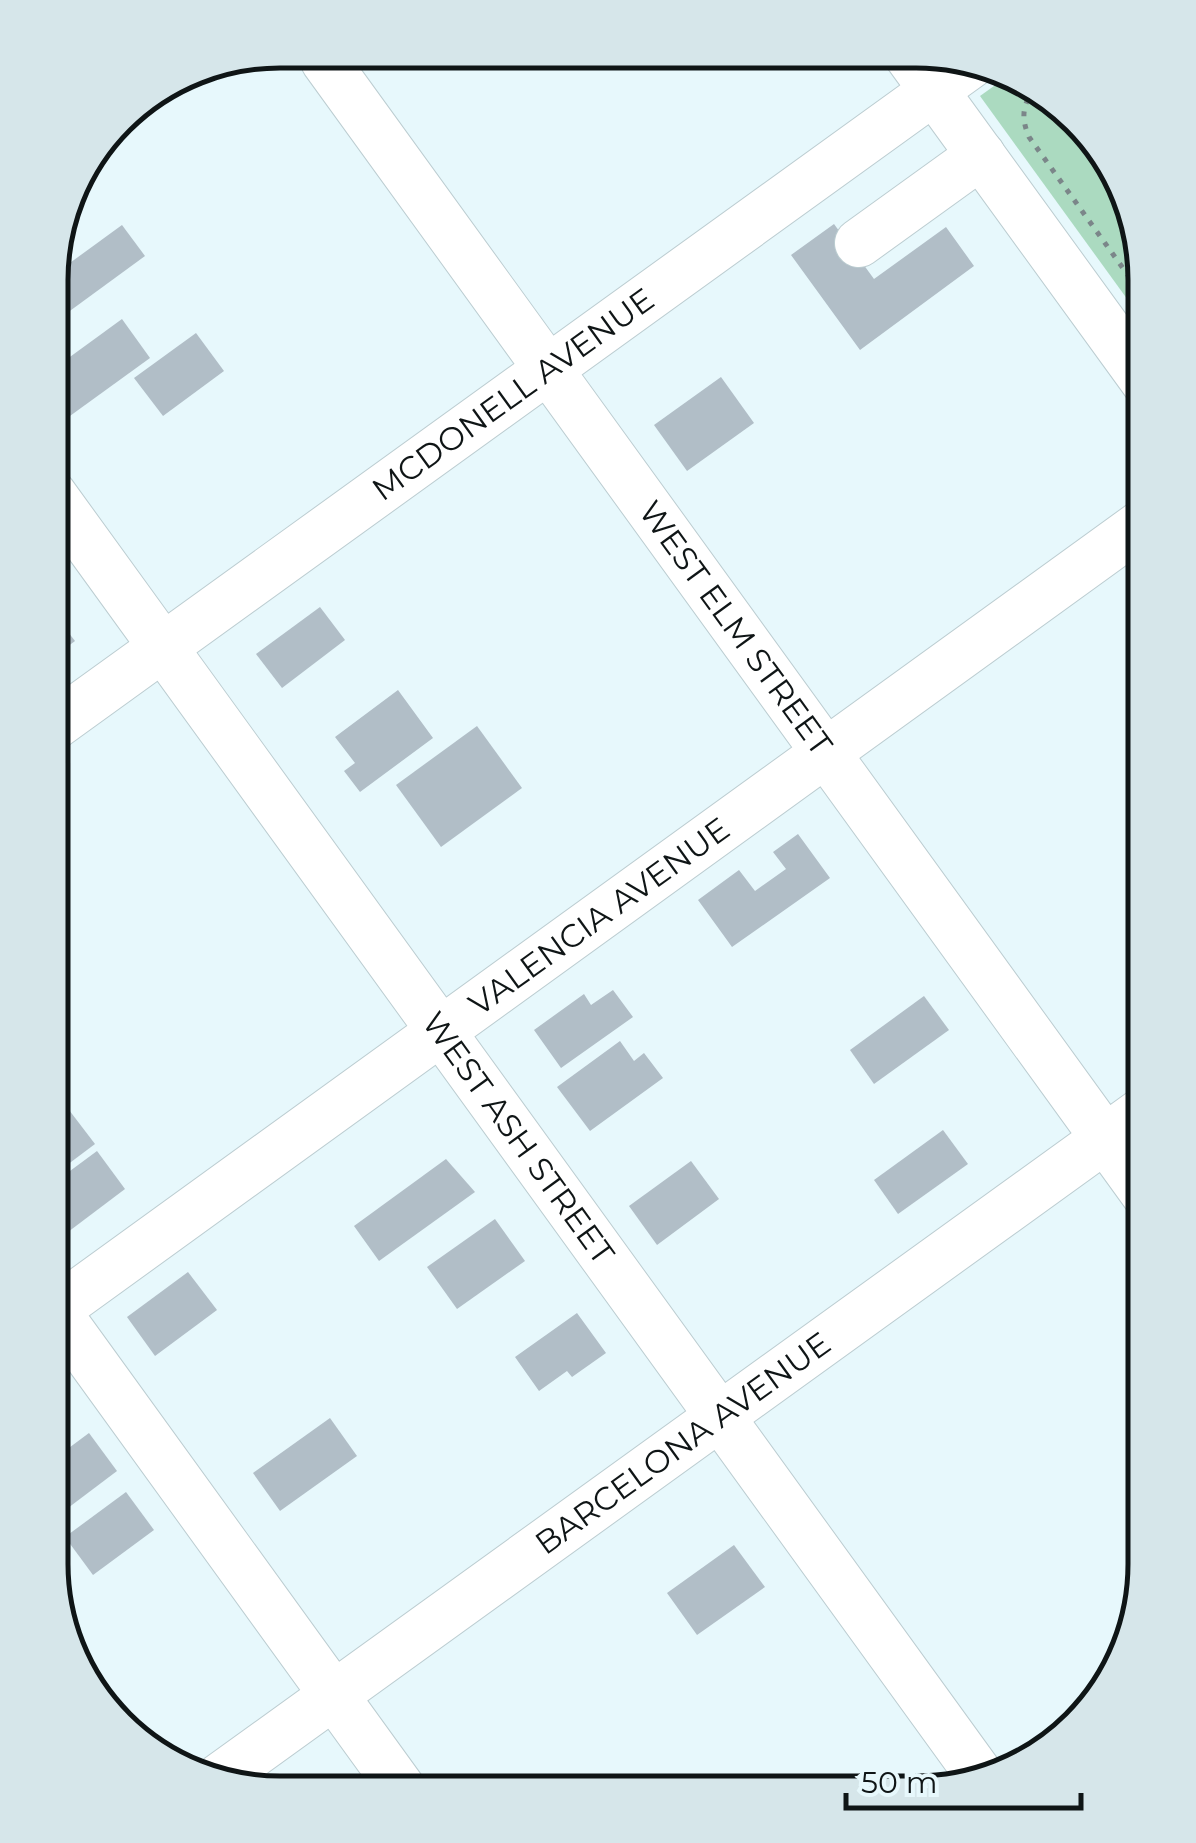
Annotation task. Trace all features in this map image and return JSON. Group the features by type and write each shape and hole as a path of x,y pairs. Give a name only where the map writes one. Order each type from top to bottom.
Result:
{"street":[{"name":"WEST ELM STREET","path":"330,68 1128,1169"},
{"path":"921,72 1128,358"},
{"name":"MCDONELL AVENUE","path":"68,716 548,368 921,72"},
{"path":"859,242 981,155"},
{"name":"WEST ASH STREET","path":"68,516 974,1767"},
{"name":"VALENCIA AVENUE","path":"68,1298 442,1032 1128,534"},
{"name":"BARCELONA AVENUE","path":"231,1769 1128,1121"},
{"path":"68,1331 392,1776"}],"path":[{"path":"1029,100 1023,122 1029,137 1128,275"}],"green space":[{"path":"997,84 1022,96 1045,111 1085,151 1117,211 1127,252 1128,300 980,96"}],"building":[{"path":"834,224 874,279 946,227 974,266 860,350 791,255"},
{"path":"122,225 145,256 68,312 69,264"},
{"path":"122,319 150,358 68,417 68,358"},
{"path":"196,333 224,371 163,416 134,378"},
{"path":"721,377 754,423 687,471 654,425"},
{"path":"320,607 345,640 282,688 256,654"},
{"path":"398,690 433,738 360,792 344,771 355,763 335,737"},
{"path":"477,726 522,788 441,847 396,785"},
{"path":"798,834 830,878 732,947 698,900 739,870 755,891 786,869 773,852"},
{"path":"613,990 633,1017 561,1068 534,1030 584,994 591,1005"},
{"path":"924,996 949,1030 874,1084 850,1050"},
{"path":"620,1041 634,1061 644,1053 663,1078 590,1131 557,1087"},
{"path":"68,1109 95,1144 68,1164"},
{"path":"943,1130 968,1164 898,1214 874,1180"},
{"path":"97,1151 125,1189 68,1232 68,1172"},
{"path":"446,1159 475,1192 379,1261 354,1226"},
{"path":"691,1161 719,1199 657,1245 629,1206"},
{"path":"495,1219 525,1261 457,1309 427,1267"},
{"path":"188,1272 217,1310 155,1356 127,1317"},
{"path":"577,1313 606,1353 572,1377 567,1371 539,1391 515,1357"},
{"path":"330,1418 357,1456 280,1511 253,1473"},
{"path":"89,1433 117,1471 68,1508 68,1449"},
{"path":"126,1492 154,1530 93,1575 68,1541 68,1535"},
{"path":"734,1545 765,1587 697,1635 667,1593"}]}
